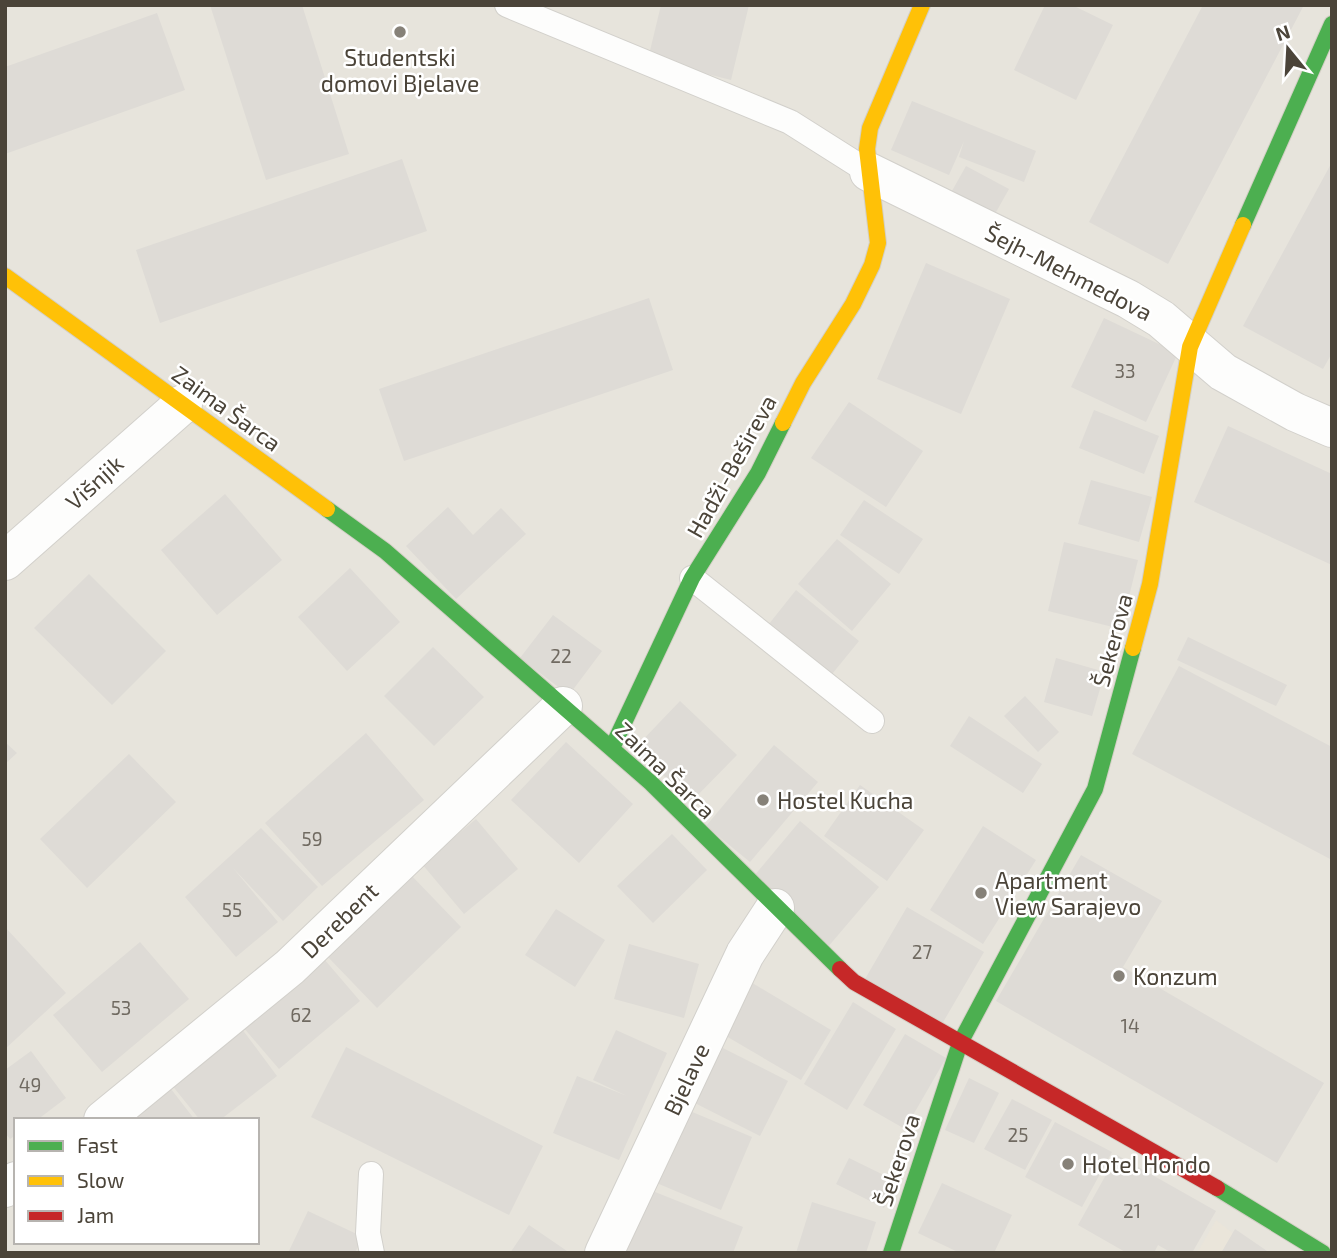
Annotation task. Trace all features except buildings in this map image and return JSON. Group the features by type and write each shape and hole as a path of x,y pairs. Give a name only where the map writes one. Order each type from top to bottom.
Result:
{"street":[{"name":"Hadži-Bešireva","path":"612,748 692,578 758,473 803,383 858,295 878,243 870,128 922,5"},
{"name":"Šekerova","path":"891,1253 960,1043 1096,789 1150,584 1190,347 1332,24"},
{"name":"Šejh-Mehmedova","path":"873,189 1128,299 1161,319 1190,347 1252,389 1332,428"},
{"name":"Zaima Šarca","path":"5,276 385,551 612,748 854,982 1172,1161 1322,1253"},
{"name":"Višnjik","path":"5,561 183,404"},
{"name":"Derebent","path":"105,1118 290,967 564,706"},
{"name":"Bjelave","path":"604,1253 745,954 775,908"}],"lane":[{"path":"507,5 790,122 873,189"},
{"path":"692,578 872,721"},
{"path":"371,1174 369,1233 372,1253"}],"shaded area":[{"path":"5,5 1332,5 1332,1253 5,1253"},
{"path":"1216,1220 1259,1253 1197,1253"}],"traffic: fast":[{"path":"1243,225 1332,24"},
{"path":"612,748 692,578 758,473 783,423"},
{"path":"327,509 385,551 651,783 840,969"},
{"path":"891,1253 960,1043 1095,789 1133,648"},
{"path":"1217,1188 1323,1253"}],"traffic: slow":[{"path":"783,423 803,383 853,304 872,265 878,243 867,149 870,128 922,5"},
{"path":"1133,648 1150,584 1190,347 1243,225"},
{"path":"5,276 327,509"}],"traffic: jam":[{"path":"840,969 854,982 1217,1188"}],"place":[{"name":"Studentski domovi Bjelave","path":"400,32"},
{"name":"Hostel Kucha","path":"763,800"},
{"name":"Apartment View Sarajevo","path":"981,893"},
{"name":"Konzum","path":"1119,976"},
{"name":"Hotel Hondo","path":"1068,1164"}]}
